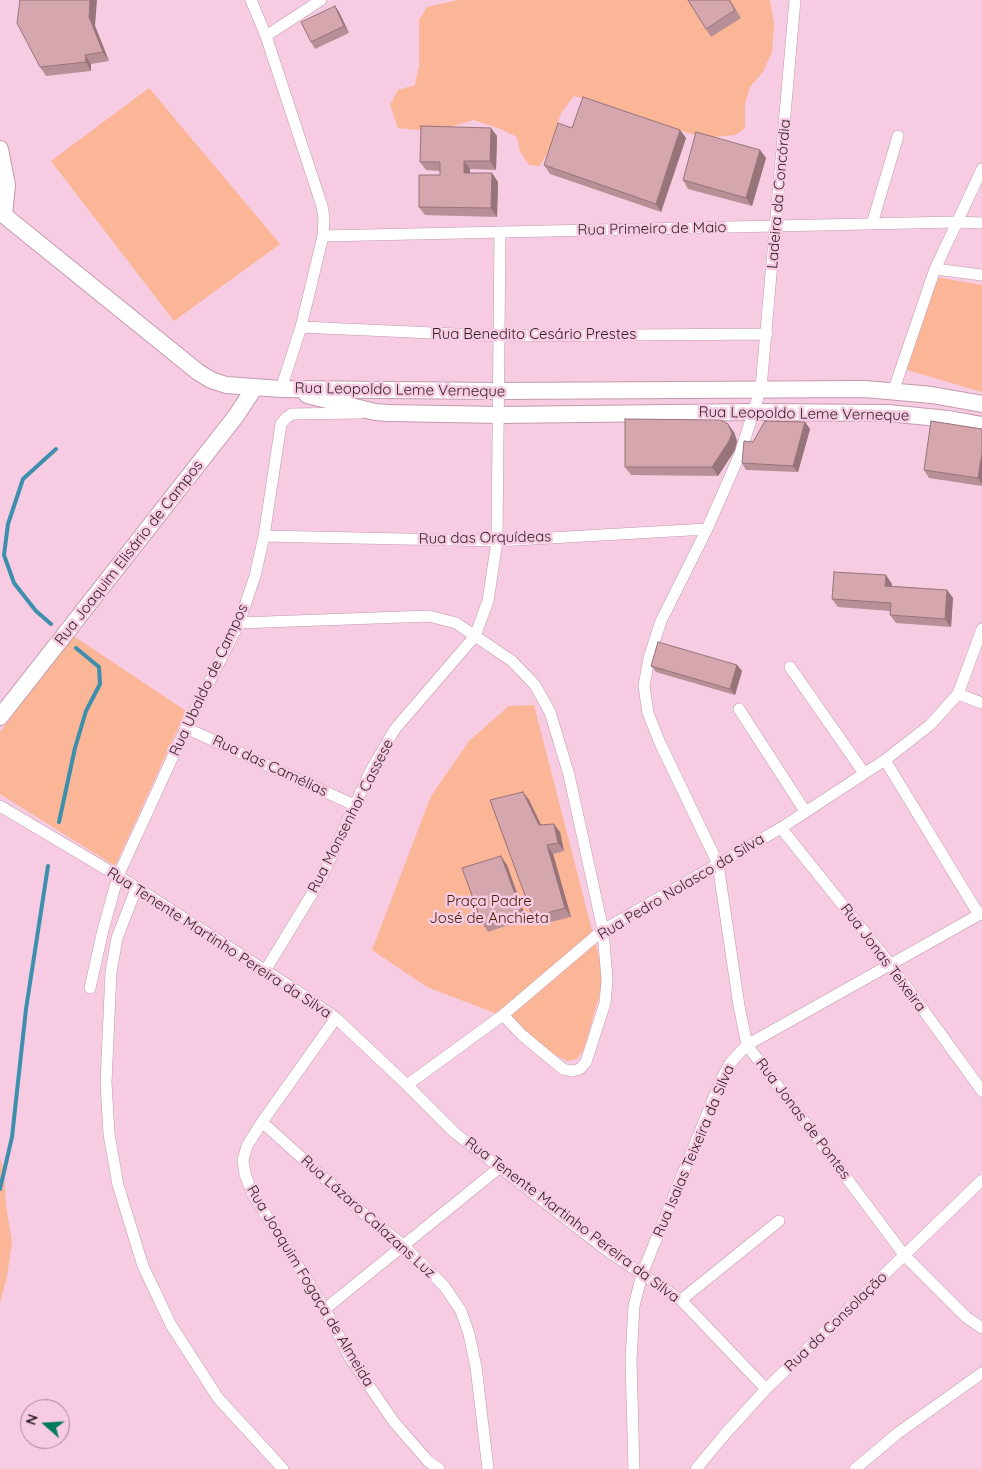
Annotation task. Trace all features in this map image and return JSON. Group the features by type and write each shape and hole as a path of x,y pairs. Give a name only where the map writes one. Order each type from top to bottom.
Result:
{"main road":[{"path":"0,149 7,185 2,213 198,372 211,380 226,385 281,389"},
{"name":"Rua Joaquim Elisário de Campos","path":"0,717 236,416 255,387"},
{"name":"Rua Leopoldo Leme Verneque","path":"281,389 498,391 761,388 865,389 932,395 982,404"},
{"name":"Rua Leopoldo Leme Verneque","path":"281,389 375,412 498,415 754,412 888,413 948,419 982,425"}],"street":[{"path":"251,0 266,36 324,217 323,236 301,328 281,389"},
{"path":"266,36 321,0"},
{"name":"Ladeira da Concórdia","path":"707,529 740,454 761,388 795,0"},
{"path":"872,224 898,136"},
{"path":"893,392 935,269 982,169"},
{"name":"Rua Primeiro de Maio","path":"323,236 956,222 982,223"},
{"name":"Rua Monsenhor Cassese","path":"266,971 321,879 370,772 395,729 475,636 488,601 497,541 500,232"},
{"path":"935,269 982,275"},
{"name":"Rua Benedito Cesário Prestes","path":"301,328 499,336 767,334"},
{"name":"Rua Ubaldo de Campos","path":"90,988 118,876 186,728 239,623 255,576 264,536 279,430 286,418 292,414 375,412"},
{"name":"Rua das Orquídeas","path":"264,536 497,541 707,529"},
{"name":"Rua Jonas de Pontes","path":"707,529 661,621 649,658 644,686 648,713 660,743 718,864 739,1006 747,1045 905,1256 966,1317 982,1328"},
{"path":"239,623 430,616 456,623 512,661 535,685 550,712 568,775 603,930 608,980 605,1003 586,1062 580,1070 563,1069 522,1035 503,1015"},
{"path":"982,629 958,694 982,703"},
{"path":"790,667 864,773"},
{"name":"Rua Pedro Nolasco da Silva","path":"407,1085 503,1015 603,930 780,828 885,760 930,725 958,694"},
{"path":"739,708 805,811"},
{"name":"Rua das Camélias","path":"186,728 354,805"},
{"path":"885,760 980,914"},
{"name":"Rua Tenente Martinho Pereira da Silva","path":"0,806 118,876 336,1018 407,1085 454,1133 609,1252 681,1300 766,1389"},
{"name":"Rua Jonas Teixeira","path":"780,828 890,964 982,1092"},
{"path":"136,889 118,938 111,972 106,1082 109,1134 118,1186 143,1266 170,1325 218,1398 283,1469"},
{"name":"Rua Isaias Teixeira da Silva","path":"634,1469 631,1360 634,1306 642,1274 721,1080 731,1062 747,1045 980,914"},
{"name":"Rua Joaquim Fogaça de Almeida","path":"336,1018 247,1146 243,1160 245,1174 252,1193 325,1309 350,1358 394,1422 428,1461 439,1469"},
{"name":"Rua Lázaro Calazans Luz","path":"262,1122 362,1212 403,1245 445,1287 461,1311 469,1334 476,1366 488,1469"},
{"path":"325,1309 499,1168"},
{"name":"Rua da Consolação","path":"696,1469 766,1389 982,1180"},
{"path":"681,1300 779,1221"},
{"path":"856,1469 898,1434 982,1373"}],"green space":[{"path":"458,0 770,0 774,24 772,52 763,72 750,87 745,104 745,128 735,135 706,138 574,96 561,113 549,150 540,166 529,165 520,151 517,137 501,129 473,120 451,127 419,130 398,128 390,105 398,90 415,85 419,66 419,20 427,7"},
{"path":"149,88 280,244 174,321 51,161"},
{"path":"936,277 982,285 982,392 904,369"},
{"path":"72,635 186,711 115,866 0,794 0,732"},
{"name":"Praça Padre José de Anchieta","path":"534,705 603,973 600,993 584,1049 577,1059 567,1061 555,1055 495,1013 427,987 372,950 431,796 469,741 509,706"},
{"path":"0,1158 4,1171 6,1206 12,1242 7,1276 0,1303"}],"building":[{"path":"20,0 90,0 89,17 103,52 85,55 86,62 40,67 17,23"},
{"path":"688,0 729,0 735,10 706,29"},
{"path":"335,6 344,26 311,42 301,22"},
{"path":"583,97 680,130 656,204 544,165 558,123 572,128"},
{"path":"421,126 491,128 490,161 464,161 464,173 492,173 491,208 419,207 419,175 440,175 440,162 420,162"},
{"path":"696,132 760,150 746,198 683,180"},
{"path":"625,419 721,420 728,424 732,433 712,467 625,467"},
{"path":"765,421 805,422 793,466 742,463 744,441 753,442"},
{"path":"931,421 982,429 982,453 978,478 924,470"},
{"path":"834,572 886,575 885,586 947,590 945,619 890,615 891,603 832,599"},
{"path":"658,642 737,665 730,689 651,666"},
{"path":"523,792 539,825 554,824 558,843 547,845 565,908 533,917 490,800"},
{"path":"501,856 521,910 482,923 462,868"}],"waterway":[{"path":"51,624 36,611 14,583 4,555 8,524 23,479 56,449"},
{"path":"59,822 75,748 86,711 100,684 99,667 76,648"},
{"path":"0,1189 12,1137 26,1009 48,866"}]}
